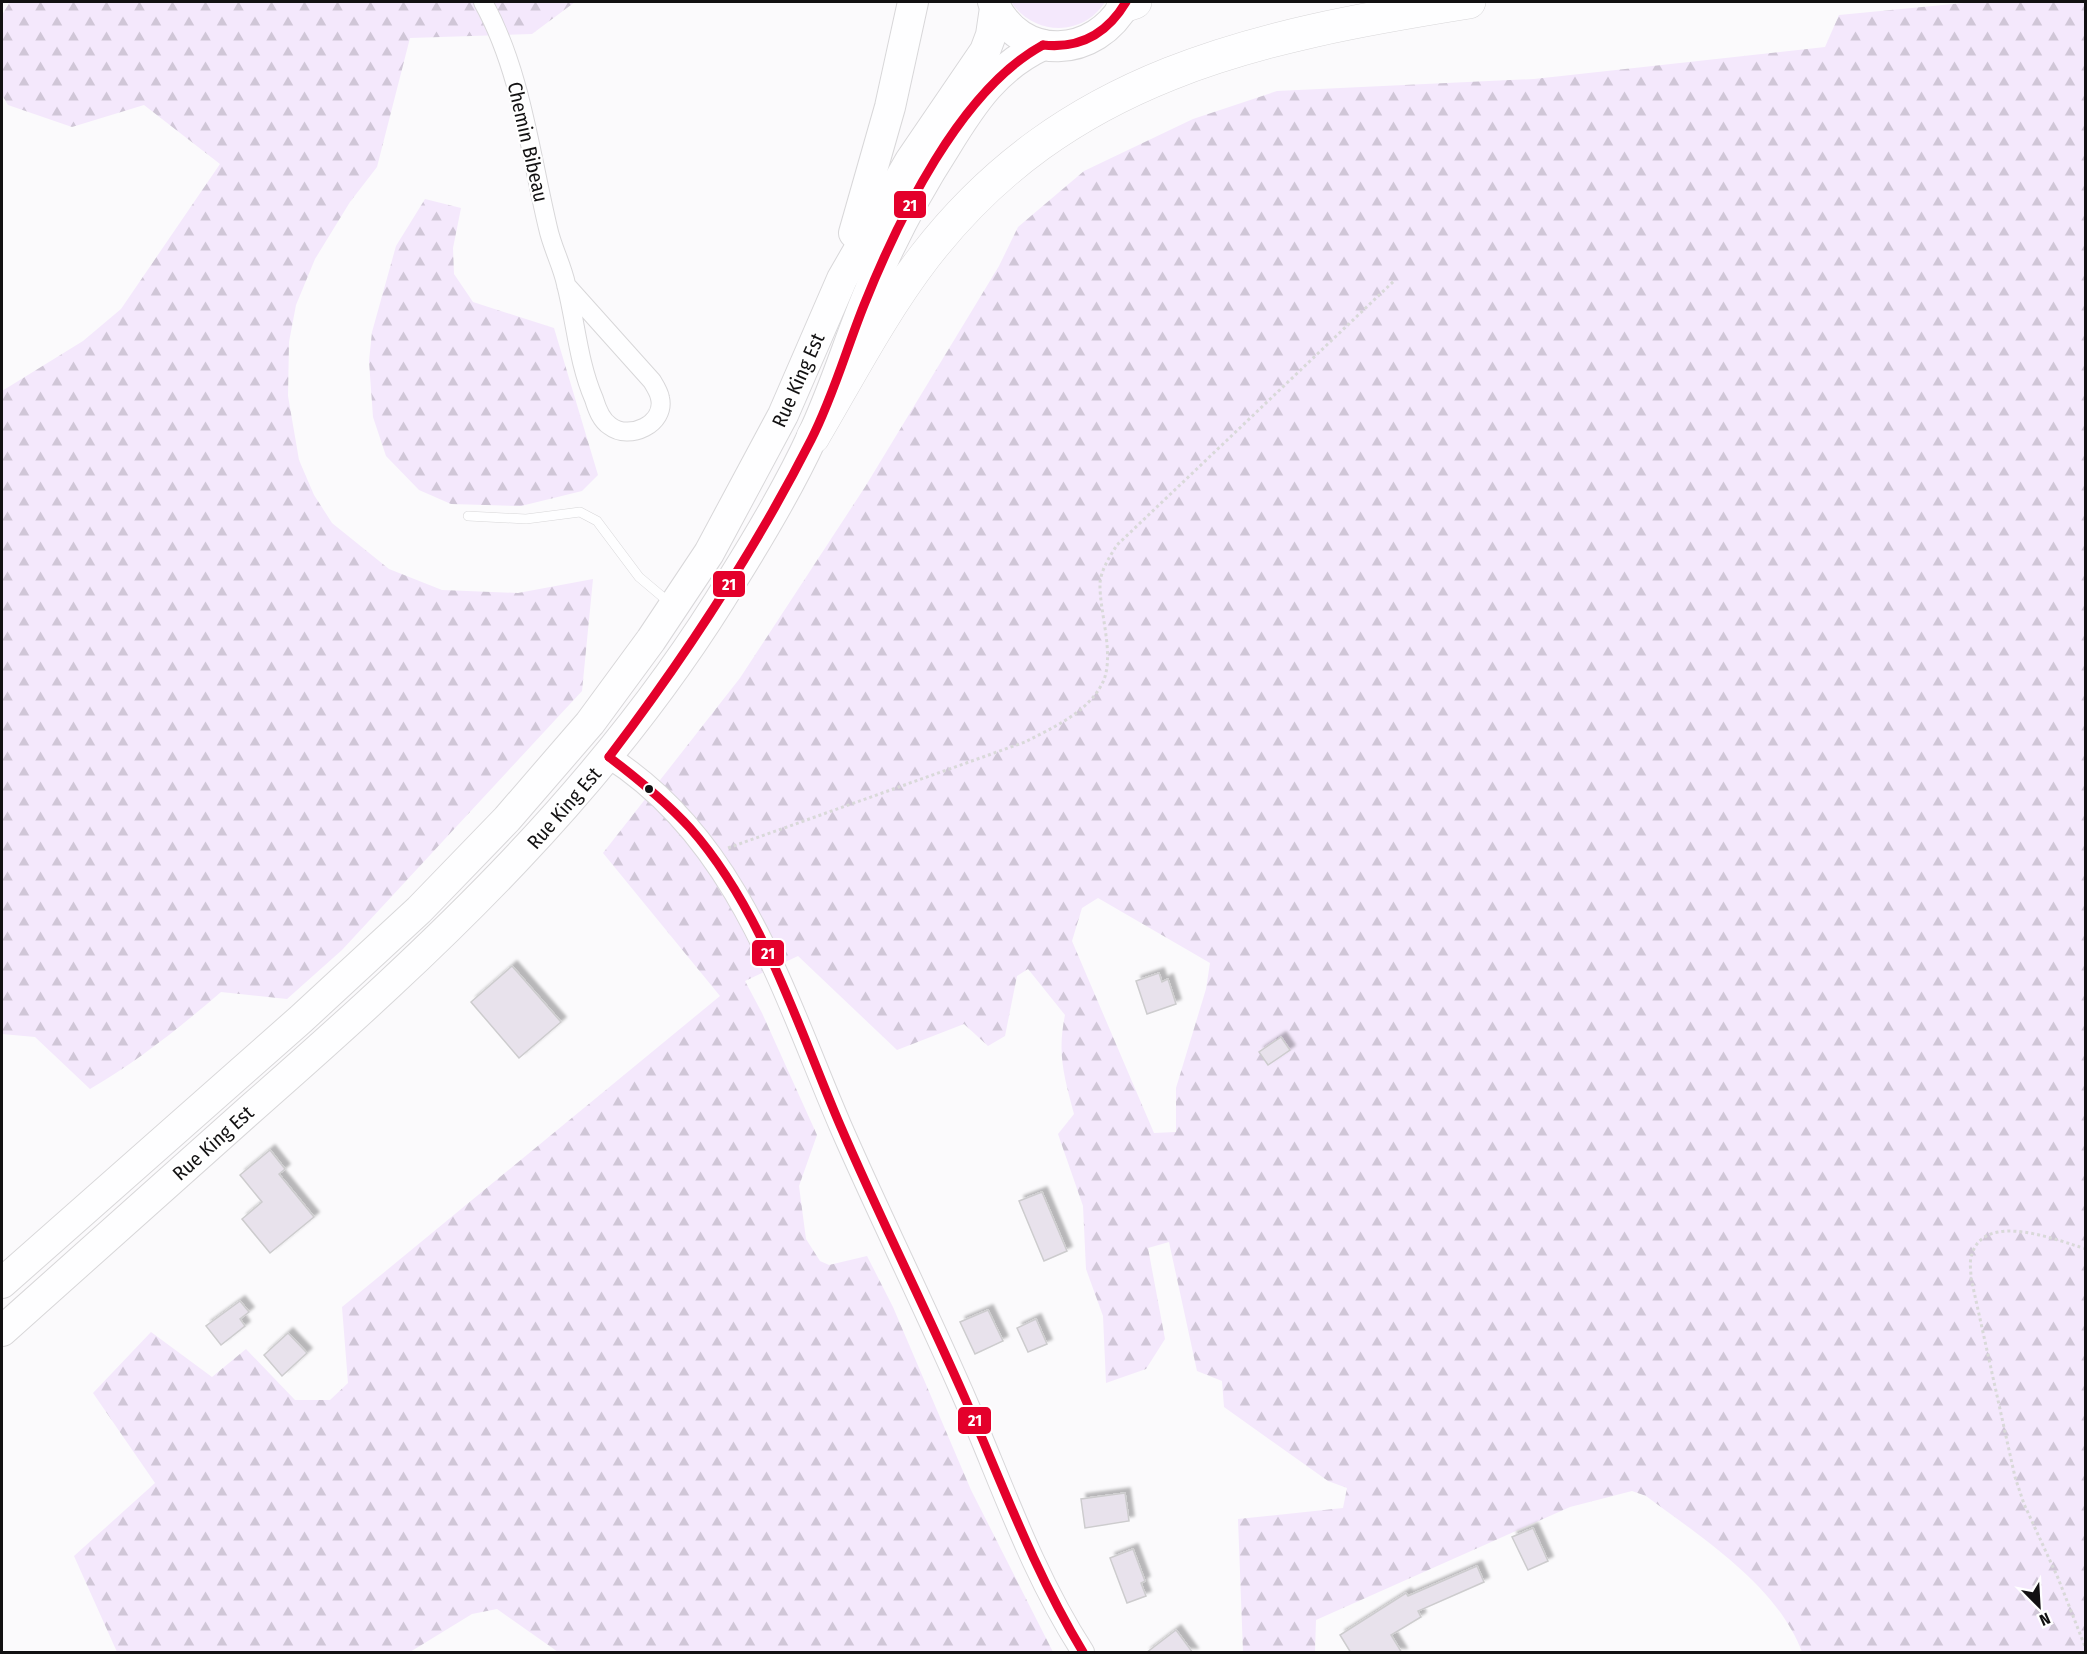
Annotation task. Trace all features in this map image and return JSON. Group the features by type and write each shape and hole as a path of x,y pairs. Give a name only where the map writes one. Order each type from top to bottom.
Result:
{"highway":[{"path":"813,437 884,317 924,257 984,189 1011,165 1055,132 1136,86 1229,52 1324,28 1469,2"}],"main road":[{"path":"842,279 890,107 913,2"},
{"path":"994,5 1018,34 1043,45 1066,46 1090,39 1110,25 1128,3"},
{"name":"Rue King Est","path":"2,1283 309,1011 460,869 525,799 590,723 675,606 709,553 760,461 800,378 842,279 901,175 981,57 990,40 994,5"},
{"name":"Rue King Est","path":"2,1330 427,952 518,860 609,757 660,689 718,604 777,504 813,437 879,270 932,168 998,73 1009,63 1043,45"}],"street":[{"name":"Chemin Bibeau","path":"483,2 507,55 548,232 566,285 583,371 603,420 618,431 639,430 649,426 659,409 661,399 652,381 566,285"},
{"path":"609,757 638,776 664,799 713,856 766,952 868,1190 970,1410 1031,1560 1083,1653"}],"lane":[{"path":"468,516 516,519 575,512 589,515 597,521 639,577 657,595 675,606"}],"path":[{"path":"713,856 728,848 1025,742 1059,725 1081,709 1102,684 1107,664 1100,581 1108,557 1117,545 1395,280"},
{"path":"2085,1249 2022,1230 2000,1232 1981,1239 1971,1255 1971,1278 2024,1504 2058,1578 2085,1649"}],"green space":[{"path":"10,2 575,2 532,34 410,38 377,167 350,202 315,259 296,305 289,342 288,396 299,460 314,495 332,523 389,569 442,590 518,593 593,579 582,691 342,950 287,999 221,992 158,1044 90,1089 35,1037 2,1034 2,391 83,341 121,309 220,164 144,105 72,127 8,105 2,95 2,15"},
{"path":"1011,2 1105,2 1084,22 1058,28 1032,21"},
{"path":"1974,2 2085,2 2085,1652 1802,1652 1775,1605 1736,1565 1646,1496 1632,1491 1570,1507 1316,1620 1315,1652 1243,1652 1238,1519 1343,1508 1347,1488 1328,1481 1224,1407 1222,1381 1197,1371 1169,1242 1148,1248 1165,1339 1146,1369 1106,1383 1103,1316 1086,1269 1083,1206 1058,1134 1074,1114 1062,1053 1065,1015 1028,969 1017,976 1005,1036 988,1046 964,1024 897,1050 798,956 745,981 762,1013 817,1135 799,1186 806,1239 820,1261 829,1265 867,1256 893,1307 971,1490 1053,1652 558,1652 497,1609 472,1614 410,1652 117,1652 74,1556 155,1483 93,1393 151,1332 212,1377 246,1349 295,1400 330,1400 348,1383 342,1307 720,996 603,853 740,678 865,487 999,266 1018,227 1084,171 1193,119 1277,91 1534,79 1825,47 1839,15","holes":["1098,898 1210,963 1206,989 1176,1088 1176,1132 1154,1133 1072,941 1082,908"]},
{"path":"425,199 461,208 453,248 454,274 473,302 554,328 598,475 582,491 521,506 451,504 419,490 386,456 373,417 369,361 372,332 396,246"}],"building":[{"path":"512,966 561,1022 519,1058 471,1002"},
{"path":"1159,973 1162,982 1168,979 1176,1004 1147,1014 1136,981"},
{"path":"1281,1037 1290,1050 1268,1065 1259,1052"},
{"path":"270,1150 285,1169 279,1174 314,1217 270,1253 242,1219 262,1202 240,1175"},
{"path":"1042,1192 1067,1251 1044,1261 1019,1201"},
{"path":"240,1301 249,1312 240,1319 245,1326 221,1345 206,1326"},
{"path":"988,1310 1003,1341 975,1354 960,1322"},
{"path":"1036,1319 1047,1344 1028,1352 1017,1328"},
{"path":"288,1333 307,1353 282,1376 264,1355"},
{"path":"1125,1493 1129,1521 1085,1528 1081,1499"},
{"path":"1533,1528 1548,1561 1528,1570 1512,1537"},
{"path":"1133,1549 1145,1581 1141,1583 1146,1596 1127,1603 1110,1558"},
{"path":"1477,1566 1484,1582 1418,1611 1421,1617 1391,1635 1402,1653 1351,1653 1340,1635 1406,1593 1408,1596"},
{"path":"1176,1630 1193,1653 1146,1653"}],"transit line":[{"name":"21","path":"1043,45 1069,44 1091,37 1110,23 1126,2"},
{"name":"21","path":"609,757 665,681 717,603 789,482 826,407 878,271 935,160 985,93 1013,66 1043,45"},
{"name":"21","path":"609,757 651,791 690,828 738,895 758,932 793,1009 855,1159 949,1362 1019,1526 1049,1590 1083,1652"}]}
